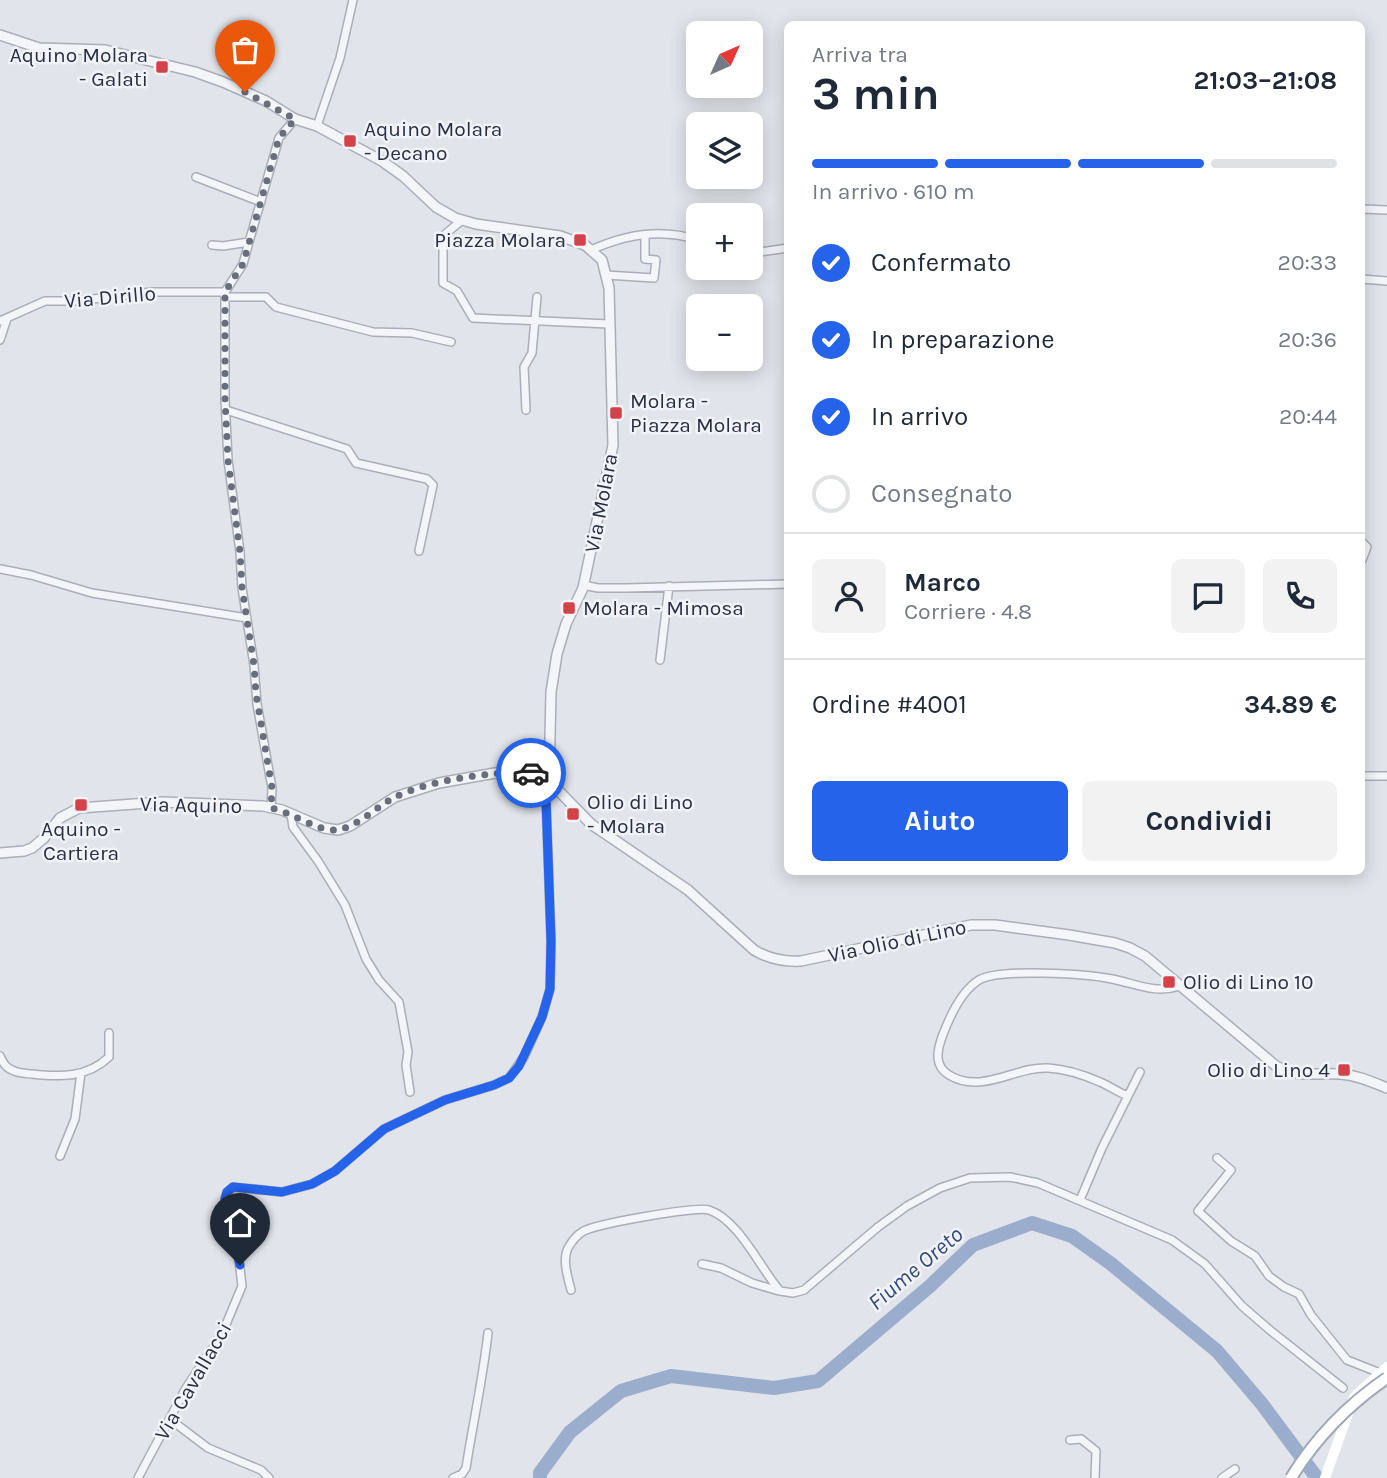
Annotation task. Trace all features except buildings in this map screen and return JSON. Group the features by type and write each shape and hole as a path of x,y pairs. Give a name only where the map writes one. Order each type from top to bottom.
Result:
{"main road":[{"path":"1325,1478 1354,1397 1385,1373"},
{"path":"1291,1478 1311,1448 1385,1373"}],"street":[{"path":"317,126 341,58 353,0"},
{"path":"0,35 39,48 105,50 195,72 266,101 295,119 317,126 382,161 404,176 436,207 462,220 560,236 591,250 611,241 645,235 678,234 686,236"},
{"path":"271,808 272,788 256,694 228,460 225,294 243,264 279,138 295,119"},
{"path":"196,177 261,202"},
{"path":"1365,209 1387,211"},
{"path":"462,220 443,236 443,283 457,291 473,318 609,324"},
{"path":"606,275 654,278 656,260 645,259 645,235"},
{"path":"212,245 249,242"},
{"path":"763,252 784,249"},
{"name":"Via Molara","path":"549,781 551,692 557,654 566,624 577,606 583,585 613,445 609,288 602,260 591,250"},
{"path":"1365,279 1387,281"},
{"name":"Via Dirillo","path":"4,320 45,301 76,301 152,292 225,294 266,297 276,307 373,332 412,333 452,342"},
{"path":"526,410 524,367 532,353 537,297"},
{"path":"0,341 4,320"},
{"path":"226,410 347,449 356,463 427,479 433,485 419,551"},
{"path":"0,569 92,593 247,618"},
{"path":"583,585 598,588 784,584"},
{"path":"660,660 668,586"},
{"name":"Via Aquino","path":"0,853 32,848 60,818 79,808 162,802 271,808 324,828 338,830 350,826 395,797 439,783 495,773 536,774 549,781"},
{"path":"1365,776 1387,776"},
{"name":"Via Olio di Lino","path":"549,781 591,824 688,890 764,957 787,962 801,961 971,925 995,925 1115,943 1144,957 1276,1066 1290,1073 1307,1076 1337,1073 1353,1075 1387,1088"},
{"name":"Via Cavallacci","path":"138,1478 186,1388 222,1334 242,1286 239,1251 225,1199 227,1192 233,1187 246,1187 282,1192 312,1184 335,1171 384,1129 445,1100 509,1078 524,1057 542,1017 550,989 546,799 549,781"},
{"path":"291,814 293,827 345,905 366,959 379,980 399,1002 407,1044 406,1065 410,1092"},
{"path":"1128,1096 1081,1074 1048,1068 1026,1069 986,1082 965,1080 948,1075 938,1062 938,1050 956,1007 970,987 982,978 1043,973 1111,979 1165,991 1180,986"},
{"path":"0,1056 6,1066 17,1072 60,1077 81,1073 100,1066 109,1057 109,1033"},
{"path":"1080,1200 1102,1148 1140,1072"},
{"path":"60,1156 75,1119 81,1073"},
{"path":"1217,1158 1231,1170 1198,1211 1231,1241 1255,1256 1269,1276 1283,1287 1299,1294 1311,1315 1347,1360 1385,1373"},
{"path":"702,1264 721,1268 752,1283 780,1291 793,1293 804,1290 907,1206 940,1188 970,1178 1010,1177 1080,1200 1172,1240 1205,1264 1242,1306 1270,1331 1354,1397"},
{"path":"571,1290 565,1255 583,1231 599,1225 661,1214 709,1210 731,1225 780,1291"},
{"path":"453,1478 462,1474 466,1468 474,1412 482,1383 488,1333"},
{"path":"171,1420 208,1448 261,1470 269,1478"},
{"path":"1070,1440 1081,1439 1096,1451 1095,1478"},
{"path":"1222,1478 1235,1469"}],"waterway":[{"name":"Fiume Oreto","path":"540,1478 540,1473 570,1432 621,1391 671,1376 774,1388 818,1381 930,1286 973,1245 1032,1223 1072,1236 1110,1263 1217,1351 1262,1404 1317,1478"}],"way so far":[{"path":"245,92 295,119 279,138 243,264 225,292 228,460 256,694 272,788 271,808 330,830 338,830 350,826 395,797 439,783 495,773 531,773"}],"place":[{"name":"Aquino Molara - Galati","path":"162,67"},
{"name":"Aquino Molara - Decano","path":"350,141"},
{"name":"Piazza Molara","path":"580,240"},
{"name":"Molara - Piazza Molara","path":"616,413"},
{"name":"Molara - Mimosa","path":"569,608"},
{"name":"Aquino - Cartiera","path":"81,805"},
{"name":"Olio di Lino - Molara","path":"573,814"},
{"name":"Olio di Lino 10","path":"1169,982"},
{"name":"Olio di Lino 4","path":"1344,1070"}],"route":[{"path":"240,1265 239,1251 225,1199 227,1192 233,1187 282,1192 312,1184 335,1171 384,1129 445,1100 509,1078 519,1066 542,1017 550,989 551,941 546,845 546,799 549,781 542,775 531,773"}]}
